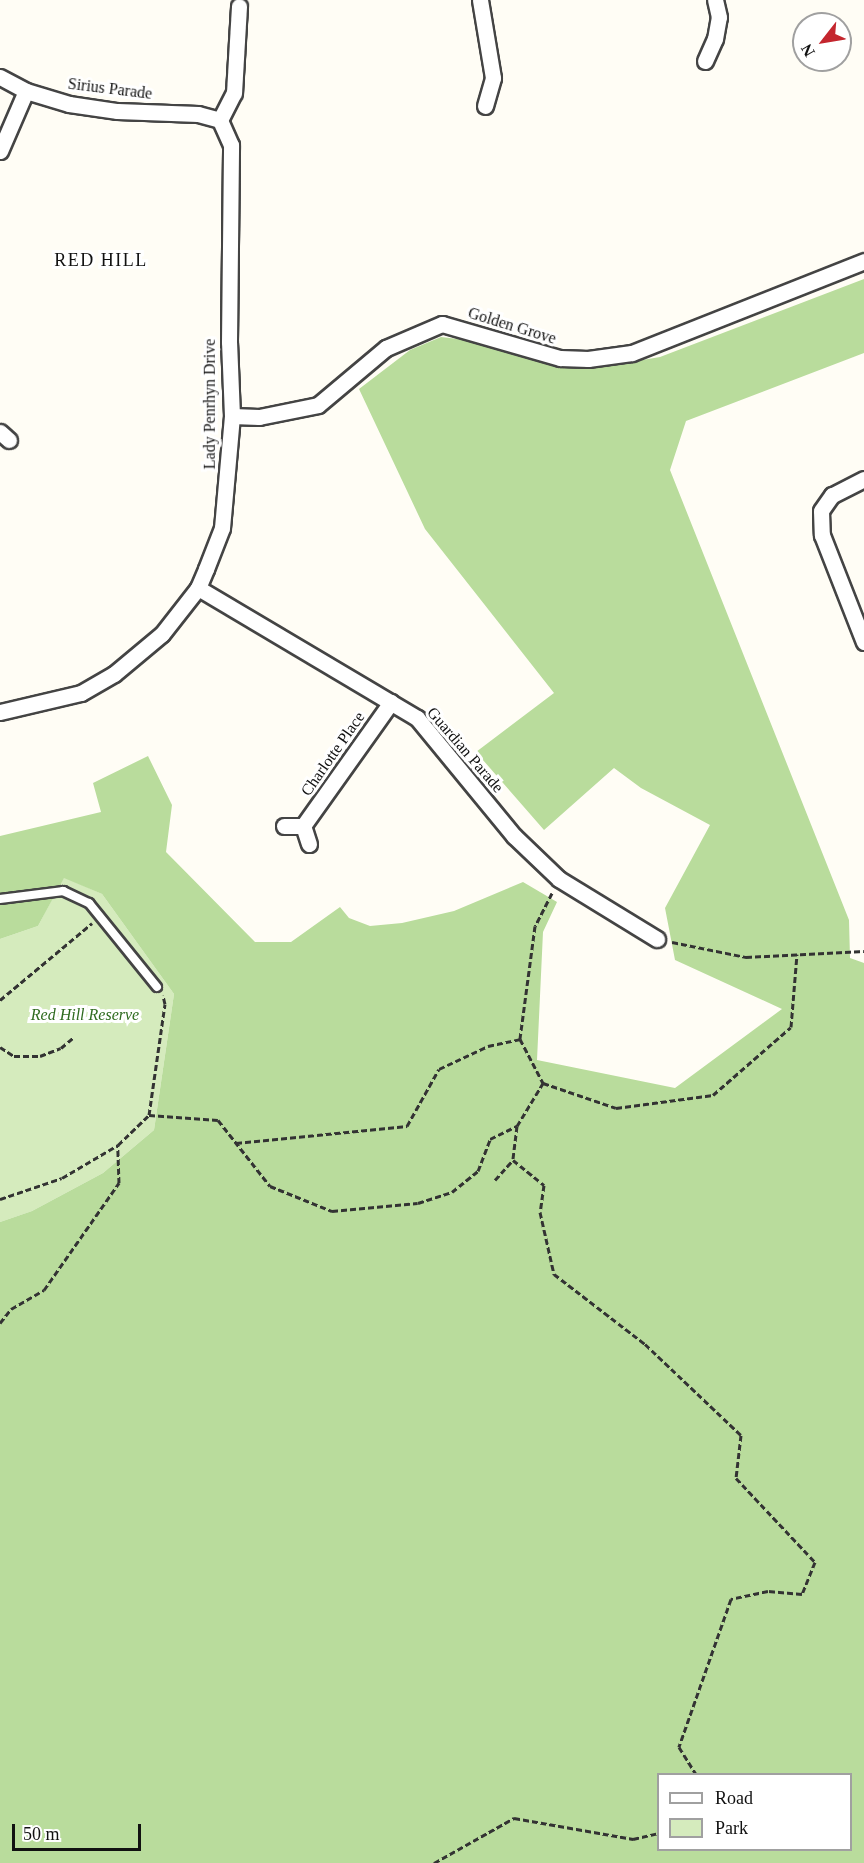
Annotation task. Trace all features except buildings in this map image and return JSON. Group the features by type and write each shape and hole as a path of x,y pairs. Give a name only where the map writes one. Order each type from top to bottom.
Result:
{"street":[{"path":"480,0 493,78 485,106"},
{"path":"705,61 715,39 719,17 715,0"},
{"path":"220,120 234,93 239,6"},
{"name":"Sirius Parade","path":"0,77 26,92 69,104 117,111 198,114 220,120"},
{"path":"0,151 26,92"},
{"name":"Lady Penrhyn Drive","path":"0,712 81,693 114,674 162,634 198,588 222,528 232,416 229,342 231,145 220,120"},
{"name":"Golden Grove","path":"232,416 259,417 318,405 386,348 442,324 560,358 632,353 864,261"},
{"path":"864,479 832,495 821,511 822,535 864,642"},
{"name":"Guardian Parade","path":"198,588 417,718 514,836 559,879 657,939"},
{"name":"Charlotte Place","path":"303,826 391,702"},
{"path":"284,826 303,826 309,844"}],"lane":[{"path":"0,899 63,891 89,903 156,987"}],"path":[{"path":"559,879 535,926 520,1039 543,1083 616,1108 713,1095 791,1026 797,954"},
{"path":"0,1000 101,916"},
{"path":"657,939 746,957 864,951"},
{"path":"0,1199 62,1178 118,1145 149,1115 165,1004 156,987"},
{"path":"0,1047 14,1056 40,1056 61,1048 73,1038"},
{"path":"236,1143 407,1126 439,1069 488,1046 520,1039"},
{"path":"495,1180 513,1160 517,1126 543,1083"},
{"path":"149,1115 218,1120 270,1186 332,1211 418,1203 452,1192 478,1171 490,1139 517,1126"},
{"path":"0,1323 12,1309 44,1290 119,1183 118,1145"},
{"path":"513,1160 543,1185 540,1212 554,1274 645,1344 741,1435 736,1478 814,1562 802,1594 768,1592 731,1599 679,1748 695,1773"},
{"path":"434,1863 514,1818 633,1839 657,1833"}],"green space":[{"path":"864,279 864,353 686,421 670,470 849,920 850,958 864,963 864,1863 0,1863 0,1222 32,1211 103,1173 154,1130 174,994 102,894 64,878 38,926 0,939 0,836 101,812 93,783 148,756 172,805 166,852 255,942 291,942 340,907 349,918 370,926 402,923 454,911 523,882 557,902 543,932 537,1060 675,1088 782,1009 675,960 665,908 710,825 641,788 614,768 544,830 476,752 554,693 425,529 359,389 410,350 441,337 467,340 553,366 601,367 660,357"},
{"name":"Red Hill Reserve","path":"64,877 102,894 174,994 154,1130 103,1173 32,1211 0,1222 0,939 38,926"}],"district":[{"name":"RED HILL","path":"101,260"}]}
